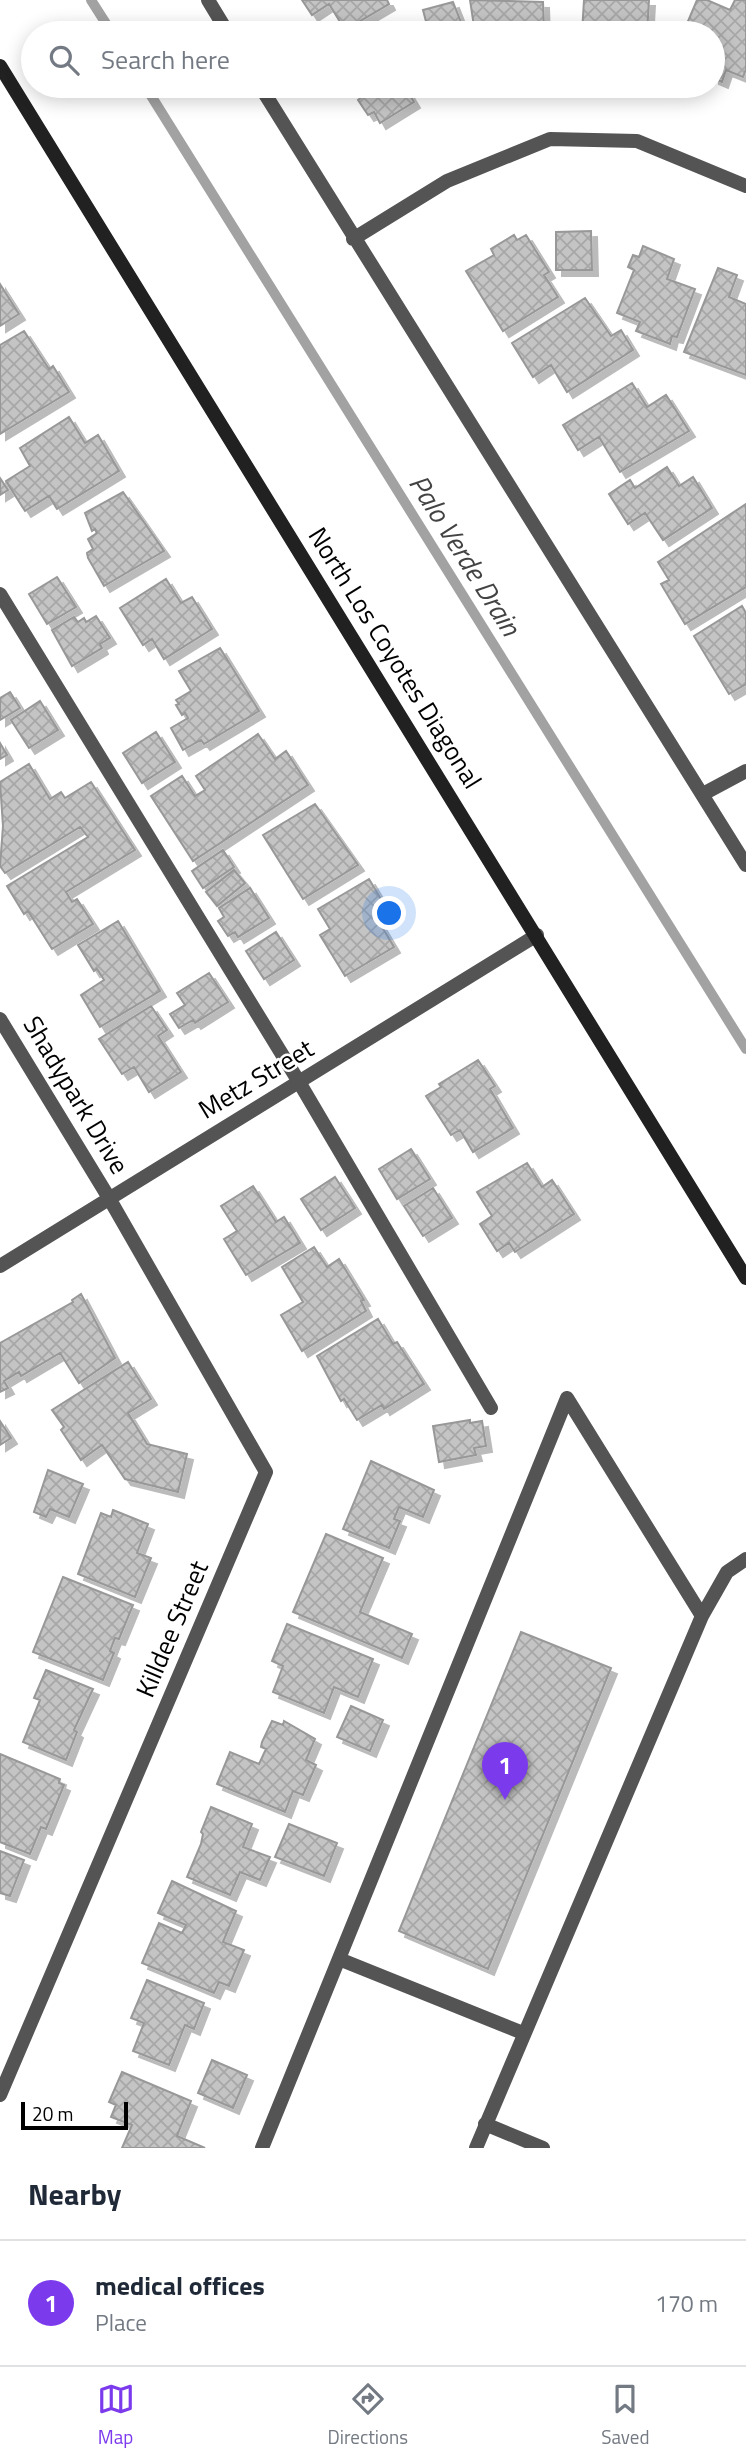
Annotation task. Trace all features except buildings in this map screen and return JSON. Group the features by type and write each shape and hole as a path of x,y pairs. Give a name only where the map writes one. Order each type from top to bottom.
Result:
{"main road":[{"name":"North Los Coyotes Diagonal","path":"0,66 746,1278"}],"street":[{"path":"208,0 221,21"},
{"path":"267,98 746,865"},
{"path":"353,239 447,180 550,139 638,141 746,186"},
{"path":"0,594 299,1082 491,1408"},
{"path":"703,794 746,771"},
{"name":"Metz Street","path":"0,1265 537,935"},
{"name":"Shadypark Drive","path":"0,1019 109,1198"},
{"name":"Killdee Street","path":"0,2095 265,1472 109,1198"},
{"path":"262,2148 566,1398 702,1616"},
{"path":"476,2148 702,1616 727,1572 746,1559"},
{"path":"339,1959 523,2033"},
{"path":"485,2124 543,2148"}],"waterway":[{"name":"Palo Verde Drain","path":"91,0 104,21"},
{"name":"Palo Verde Drain","path":"152,98 746,1049"}],"place":[{"name":"medical offices","path":"505,1800"}]}
